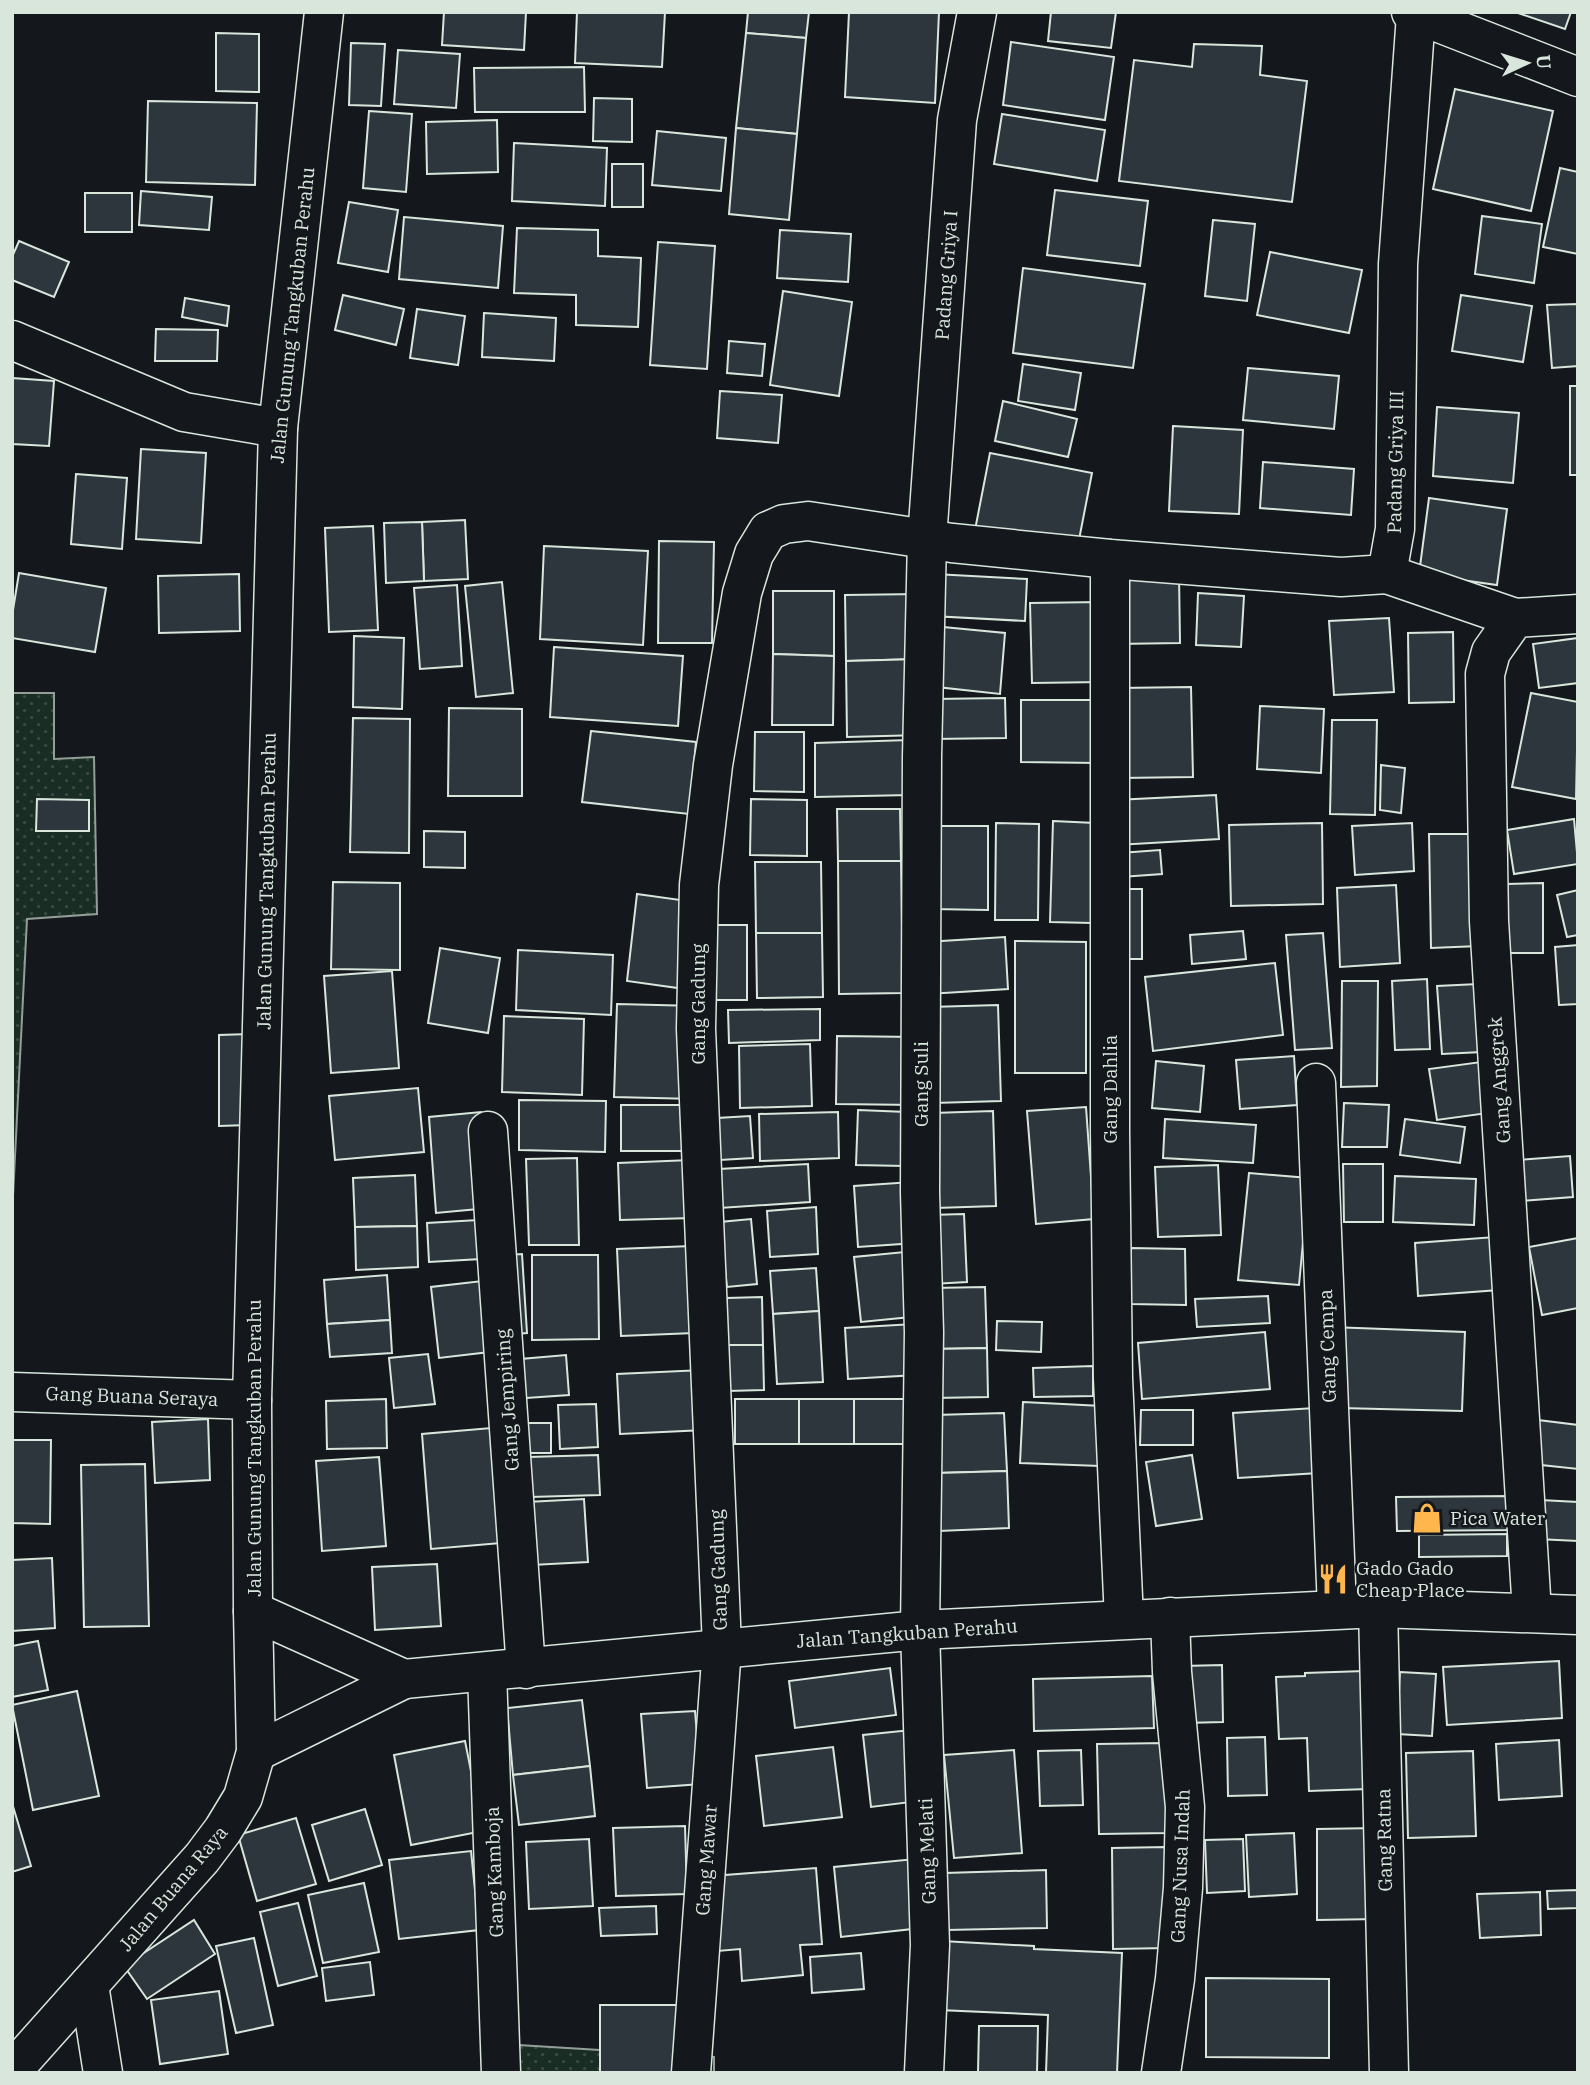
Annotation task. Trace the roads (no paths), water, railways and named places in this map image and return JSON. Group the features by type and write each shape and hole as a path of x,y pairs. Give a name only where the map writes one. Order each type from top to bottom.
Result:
{"street":[{"name":"Jalan Gunung Tangkuban Perahu","path":"256,1752 253,1400 278,428 324,12"},
{"name":"Padang Griya I","path":"927,539 957,120 977,12"},
{"path":"1413,14 1578,78"},
{"name":"Padang Griya III","path":"1387,575 1395,529 1398,264 1413,14"},
{"path":"12,340 184,412 278,428"},
{"name":"Gang Gadung","path":"722,1647 696,1029 699,885 713,765 742,593 754,554 768,531 784,524 808,521 927,539"},
{"path":"927,539 1110,559 1340,577 1387,575 1515,618 1578,614"},
{"name":"Gang Suli","path":"920,1630 925,1332 920,1192 922,757 927,539"},
{"name":"Gang Dahlia","path":"1110,559 1110,1173 1114,1378 1124,1619"},
{"name":"Gang Anggrek","path":"1515,618 1491,652 1485,674 1488,907 1532,1612"},
{"name":"Gang Cempa","path":"1316,1083 1337,1609"},
{"name":"Gang Jempiring","path":"488,1130 526,1668"},
{"name":"Gang Buana Seraya","path":"12,1392 253,1400"},
{"name":"Jalan Tangkuban Perahu","path":"253,1611 404,1679 920,1630 1378,1608 1578,1615"},
{"name":"Gang Ratna","path":"1378,1608 1388,2073"},
{"name":"Gang Nusa Indah","path":"1161,2073 1175,1979 1184,1888 1185,1807 1172,1672 1170,1617"},
{"name":"Gang Melati","path":"920,1630 930,1945 924,2073"},
{"name":"Gang Mawar","path":"691,2073 722,1647"},
{"name":"Gang Kamboja","path":"487,1672 501,2073"},
{"path":"256,1752 404,1679"},
{"name":"Jalan Buana Raya","path":"13,2068 202,1858 243,1797 256,1752"},
{"path":"89,1985 103,2073"}],"place":[{"name":"Pica Water","path":"1427,1518"},
{"name":"Gado Gado Cheap Place","path":"1333,1579"}]}
